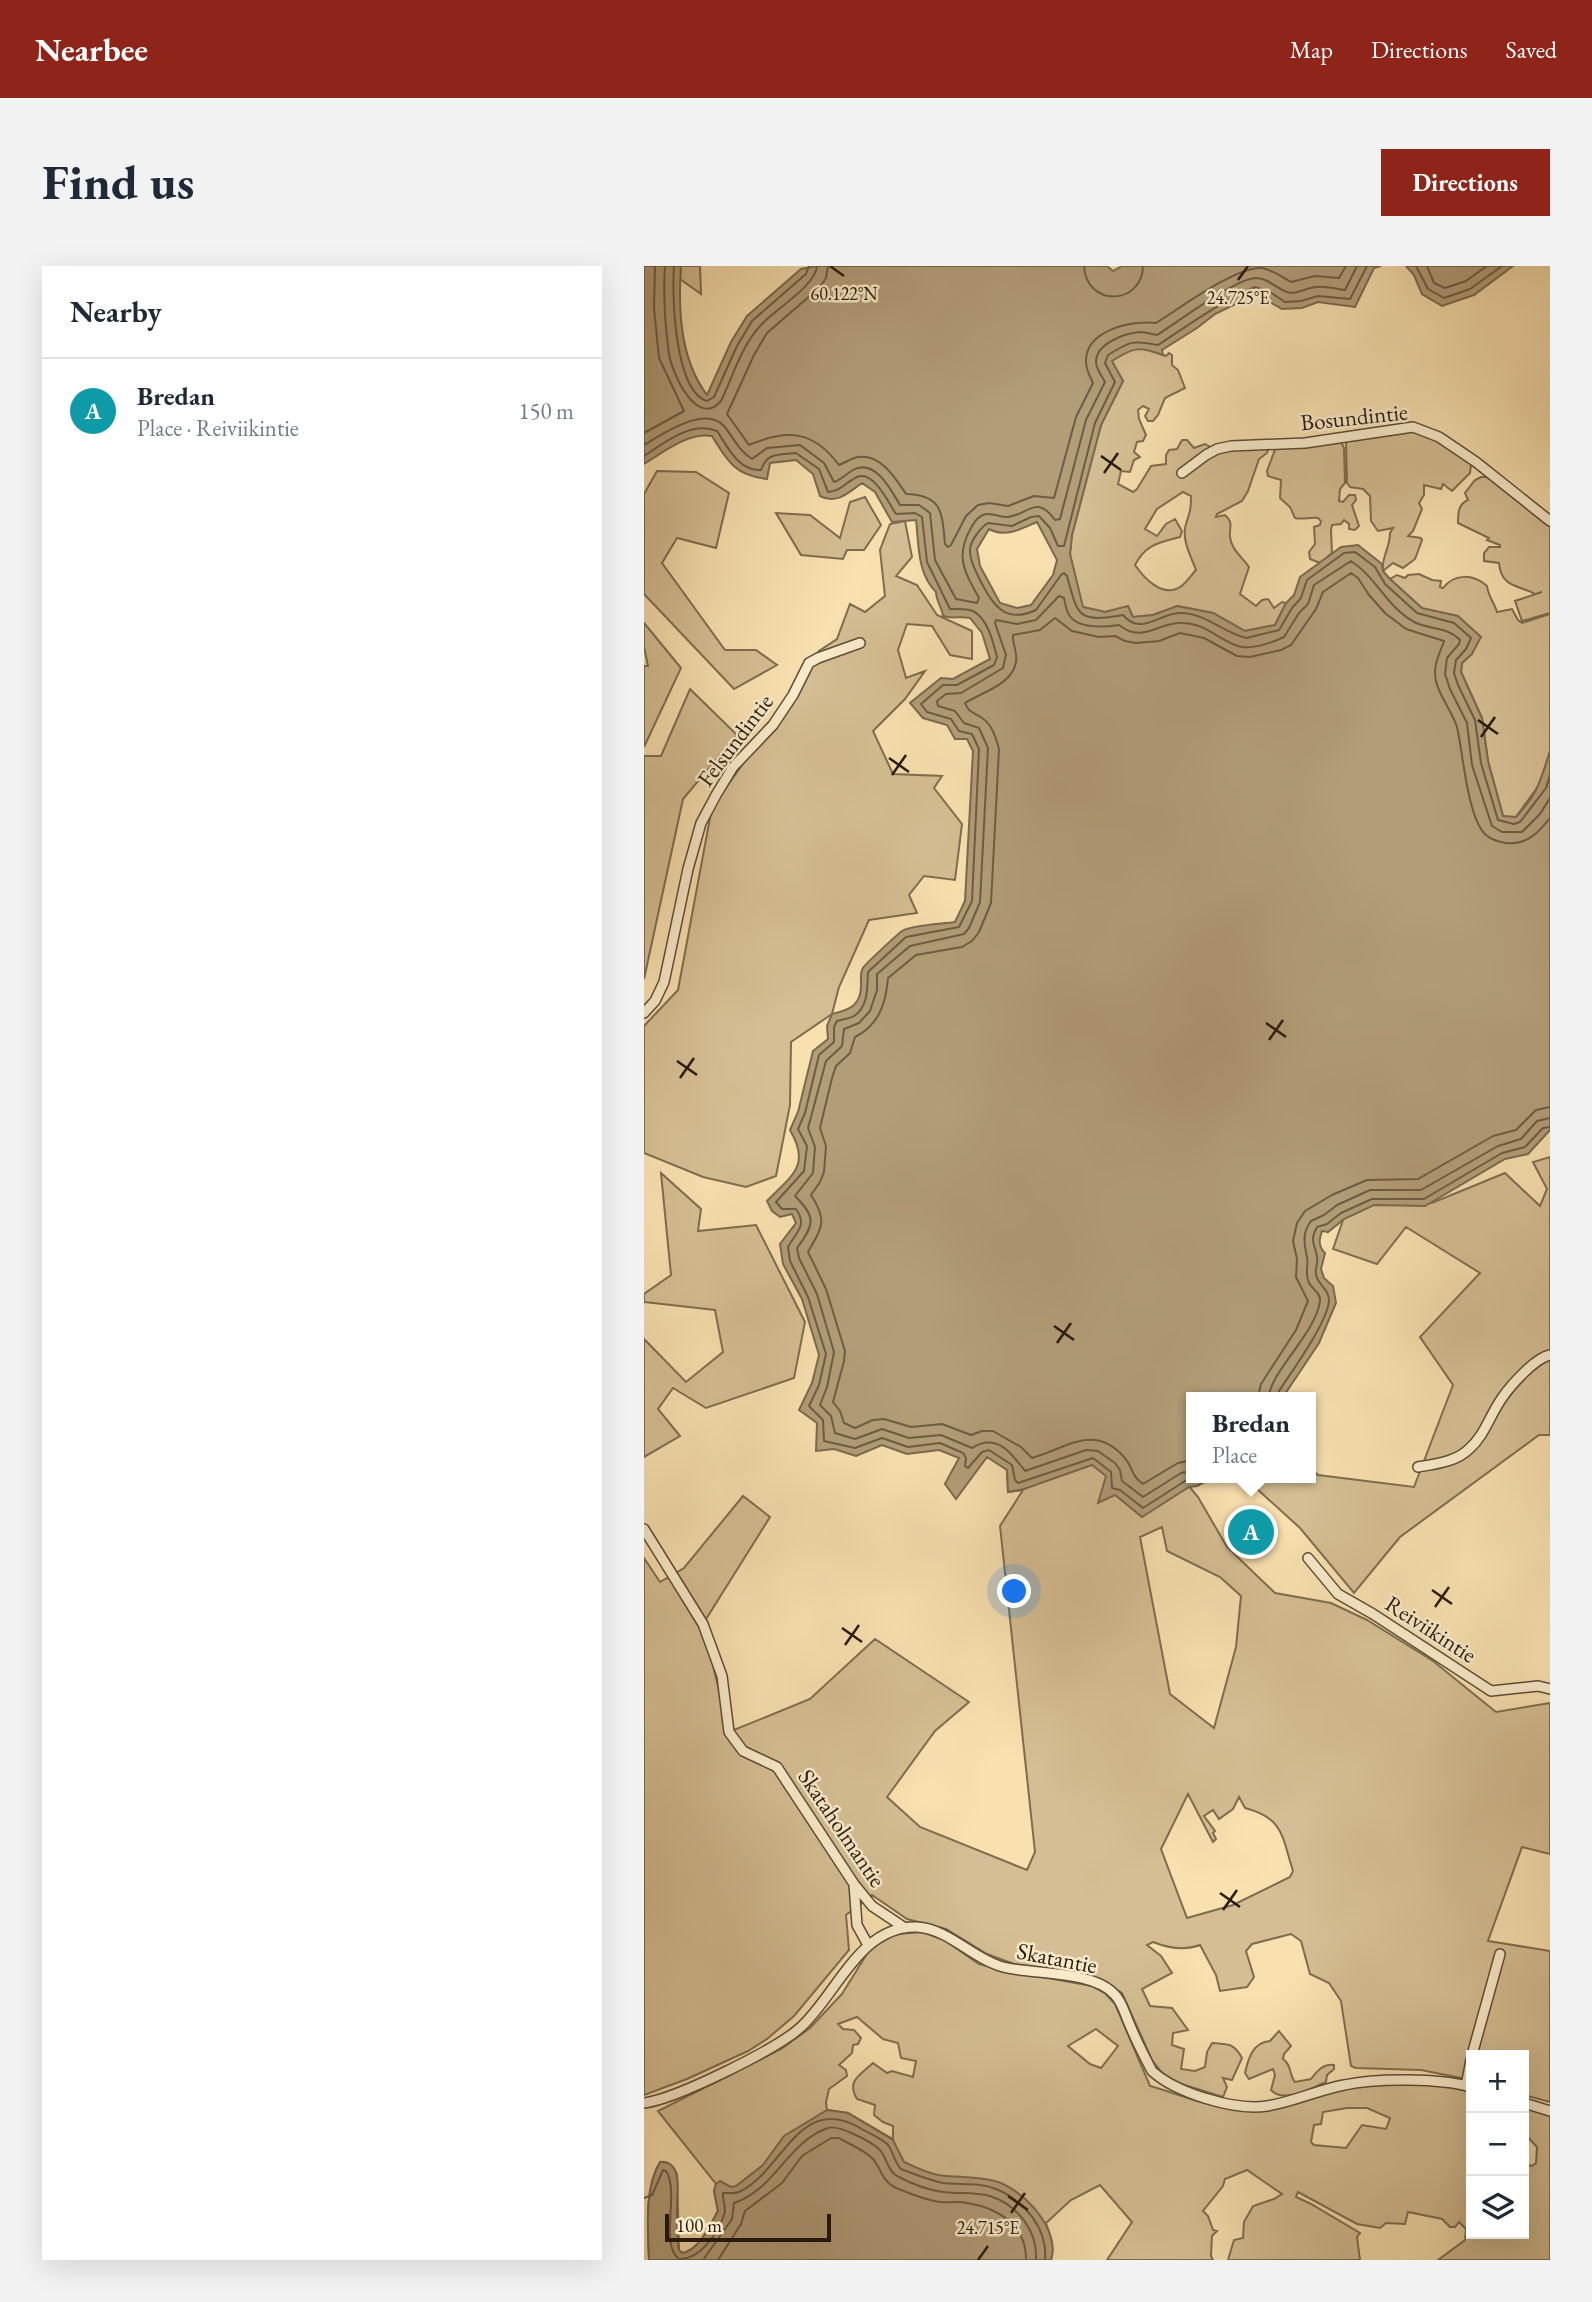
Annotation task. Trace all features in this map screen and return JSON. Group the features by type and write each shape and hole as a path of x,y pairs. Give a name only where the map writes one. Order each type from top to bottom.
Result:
{"street":[{"name":"Bosundintie","path":"1182,473 1206,455 1231,446 1306,443 1413,427 1439,437 1476,462 1550,521"},
{"name":"Felsundintie","path":"644,1013 655,1001 664,982 688,869 701,824 716,795 733,767 773,724 809,663 860,643"},
{"path":"1418,1467 1444,1463 1468,1451 1481,1435 1502,1398 1541,1357 1550,1355"},
{"name":"Skataholmantie","path":"644,1529 703,1624 722,1676 729,1732 743,1751 777,1767 854,1884 872,1906 905,1928"},
{"name":"Reiviikintie","path":"1308,1558 1338,1594 1491,1691 1538,1686 1550,1689"},
{"path":"854,1884 857,1925 868,1945"},
{"path":"644,2103 687,2089 760,2053 800,2028 868,1945 885,1934 905,1928"},
{"name":"Skatantie","path":"905,1928 924,1928 939,1932 982,1959 1003,1967 1092,1981 1109,1990 1119,2001 1152,2071 1161,2080 1209,2098 1251,2108 1283,2103 1316,2091 1347,2084 1416,2081 1466,2087"},
{"path":"1474,2050 1500,1954"},
{"path":"1529,2105 1550,2111"}],"shaded area":[{"path":"681,266 700,266 701,294 680,279"},
{"path":"1143,348 1166,356 1169,353 1172,355 1172,365 1178,370 1185,388 1165,398 1153,421 1148,421 1145,416 1149,409 1143,406 1138,410 1146,435 1143,441 1137,442 1134,452 1140,457 1134,460 1130,472 1121,471 1118,484 1133,492 1151,466 1166,464 1169,450 1177,449 1182,440 1187,440 1194,448 1205,444 1212,448 1209,456 1242,447 1269,447 1267,453 1259,459 1242,501 1216,517 1225,515 1228,518 1232,545 1249,567 1240,594 1256,606 1262,600 1268,599 1274,608 1282,602 1286,603 1275,625 1245,631 1213,613 1178,606 1153,615 1133,617 1128,607 1105,612 1082,607 1070,554 1072,535 1101,425 1123,381 1111,361 1131,349","holes":["1183,492 1191,496 1185,536 1196,570 1179,588 1164,590 1148,580 1135,565 1148,548 1180,537 1182,531 1175,519 1166,524 1157,536 1145,529 1157,509"]},
{"path":"1422,431 1467,459 1471,465 1470,473 1452,491 1443,484 1441,489 1424,485 1424,495 1419,503 1422,509 1413,531 1408,536 1422,540 1415,559 1403,568 1393,563 1383,571 1393,528 1378,531 1371,521 1370,496 1363,489 1350,487 1347,483 1346,441 1362,436"},
{"path":"1341,442 1344,448 1345,483 1340,489 1339,501 1343,502 1349,495 1355,495 1356,500 1352,505 1359,526 1355,530 1349,529 1349,524 1344,520 1341,524 1332,525 1332,553 1320,563 1310,559 1309,552 1315,544 1314,527 1320,525 1321,521 1318,518 1295,518 1290,507 1280,498 1281,480 1268,476 1267,471 1276,447"},
{"path":"657,471 696,472 729,493 716,548 677,538 662,563 725,650 756,650 777,665 734,689 644,594 644,494"},
{"path":"1490,477 1550,523 1550,613 1522,621 1515,601 1542,592 1535,594 1507,581 1500,571 1499,563 1484,561 1484,553 1489,547 1500,545 1458,523 1460,507 1468,500 1465,493 1475,480"},
{"path":"865,497 881,525 864,550 847,550 843,559 801,555 776,513 810,515 840,538 850,502"},
{"path":"905,521 912,557 896,576 917,585 937,615 972,631 972,659 950,655 932,626 907,624 898,650 906,678 925,671 905,699 873,731 893,774 942,776 934,788 962,824 955,880 924,876 909,895 917,913 869,920 839,987 832,1014 791,1042 790,1105 776,1176 746,1187 703,1177 644,1153 644,1026 678,990 712,807 785,705 819,651 837,639 850,604 865,612 885,596 880,550 890,524"},
{"path":"1419,574 1441,581 1440,587 1443,588 1459,578 1476,579 1487,586 1497,612 1512,609 1522,623 1550,614 1550,751 1540,784 1515,818 1503,816 1488,761 1482,718 1461,672 1462,663 1472,654 1390,579 1397,575 1405,578"},
{"path":"644,623 681,668 644,747 644,666 648,666 644,647"},
{"path":"690,689 737,735 683,799 644,979 644,756 661,756"},
{"path":"1550,1157 1550,1435 1539,1435 1400,1537 1354,1593 1300,1528 1250,1483 1316,1483 1316,1473 1414,1487 1453,1385 1420,1337 1480,1273 1406,1227 1377,1264 1333,1249 1343,1220 1328,1232 1321,1194 1432,1203 1505,1173 1540,1206 1547,1189 1533,1162"},
{"path":"661,1173 701,1209 698,1231 756,1225 805,1322 794,1378 706,1408 673,1388 658,1409 680,1436 644,1457 644,1339 686,1382 723,1352 715,1310 644,1302 644,1294 671,1275"},
{"path":"1012,1453 1174,1468 1198,1497 1227,1547 1275,1593 1331,1603 1367,1620 1433,1661 1496,1712 1550,1703 1550,1854 1522,1847 1488,1941 1550,1951 1550,2102 1529,2096 1529,2050 1466,2050 1466,2079 1421,2070 1351,2066 1341,2001 1329,1983 1310,1974 1301,1941 1291,1934 1252,1944 1246,1951 1254,1977 1247,1987 1220,1991 1216,1975 1200,1945 1176,1948 1153,1942 1147,1945 1161,1956 1172,1973 1142,1989 1150,2006 1172,2008 1188,2030 1173,2033 1172,2045 1184,2049 1181,2069 1195,2071 1205,2067 1207,2052 1212,2043 1230,2045 1242,2058 1232,2080 1223,2078 1227,2087 1223,2097 1178,2083 1162,2073 1152,2060 1122,1993 1097,1978 1014,1964 987,1954 946,1929 907,1919 872,1895 846,1915 849,1950 794,2016 748,2051 644,2095 644,1558 660,1582 684,1568 743,1496 770,1517 703,1624 729,1732 810,1699 875,1639 969,1702 935,1731 887,1797 920,1827 1027,1870 1035,1852 1000,1526 1023,1490 1008,1492 1007,1470 1002,1466","holes":["1162,1527 1167,1551 1220,1577 1241,1596 1236,1647 1214,1728 1170,1694 1140,1537","1188,1794 1213,1842 1216,1839 1213,1833 1215,1831 1204,1816 1213,1810 1219,1819 1233,1809 1239,1797 1245,1808 1267,1817 1280,1830 1293,1871 1290,1877 1233,1905 1187,1918 1161,1849"]},
{"path":"923,1932 944,1940 979,1964 1092,1986 1105,1993 1115,2004 1150,2086 1215,2106 1241,2111 1265,2110 1343,2088 1373,2084 1425,2084 1466,2091 1466,2229 1459,2222 1455,2227 1450,2227 1442,2219 1408,2212 1405,2224 1386,2223 1380,2228 1357,2224 1298,2192 1296,2197 1360,2233 1357,2237 1360,2260 1228,2260 1234,2240 1243,2238 1244,2222 1253,2206 1282,2194 1247,2170 1225,2179 1223,2186 1203,2211 1213,2230 1217,2231 1212,2236 1213,2260 1107,2260 1132,2222 1100,2185 1071,2200 1046,2223 1052,2246 1051,2260 710,2254 649,2260 649,2196 660,2162 668,2163 677,2174 679,2250 682,2253 699,2242 718,2211 714,2191 716,2184 658,2111 781,2049 810,2028 842,1994 870,1949 896,1934","holes":["857,2017 883,2039 898,2043 901,2058 916,2061 913,2077 892,2071 887,2073 873,2063 854,2083 857,2099 875,2105 874,2115 893,2126 893,2139 848,2113 827,2110 829,2089 847,2076 846,2070 839,2065 852,2053 853,2045 858,2044 861,2038 854,2030 843,2029 838,2024","1096,2029 1118,2046 1101,2068 1090,2064 1068,2046","1367,2108 1390,2118 1386,2129 1362,2125 1346,2148 1314,2145 1311,2142 1314,2125 1321,2124 1323,2112"]},
{"path":"1279,2031 1291,2046 1283,2059 1288,2064 1295,2082 1311,2079 1324,2066 1334,2065 1326,2082 1298,2094 1283,2095 1271,2090 1275,2075 1273,2069 1249,2079 1245,2073 1252,2052 1259,2044 1270,2041"},
{"path":"1529,2109 1550,2115 1550,2260 1438,2260 1465,2240 1466,2229 1466,2239 1529,2239 1529,2165 1536,2163 1537,2147 1529,2138"}],"water":[{"path":"644,266 681,266 681,317 686,350 698,381 707,395 731,342 747,316 801,269 817,266 1107,266 1113,271 1122,266 1381,266 1374,268 1355,307 1318,302 1302,308 1282,309 1256,294 1215,314 1162,350 1163,355 1137,349 1112,361 1123,381 1101,425 1072,535 1070,554 1083,607 1105,612 1128,606 1133,617 1153,615 1177,606 1213,613 1245,631 1275,625 1286,603 1294,595 1300,577 1341,547 1358,545 1382,564 1383,571 1390,579 1422,608 1458,616 1481,637 1472,654 1462,663 1461,672 1482,718 1488,761 1503,816 1516,817 1529,801 1541,779 1550,751 1550,1130 1528,1154 1505,1159 1425,1206 1374,1205 1344,1219 1328,1232 1322,1231 1320,1243 1325,1253 1321,1269 1324,1278 1333,1286 1336,1303 1319,1343 1286,1392 1186,1392 1186,1483 1203,1483 1189,1487 1142,1517 1115,1495 1098,1503 1106,1476 1092,1465 1008,1492 1007,1470 987,1457 956,1499 945,1484 959,1458 939,1450 907,1454 882,1445 856,1456 834,1449 816,1451 817,1423 799,1410 812,1383 819,1355 802,1299 783,1264 780,1244 796,1223 792,1214 780,1217 772,1211 767,1201 791,1177 799,1161 796,1142 790,1130 798,1112 813,1051 828,1039 827,1026 832,1014 854,1005 861,990 863,968 902,931 913,927 955,922 965,901 973,751 967,739 955,739 947,725 923,718 910,703 941,678 953,679 990,659 982,633 970,618 943,616 936,592 922,567 916,520 892,522 875,492 862,483 842,496 826,498 820,496 813,474 796,460 770,463 767,479 747,474 734,466 712,436 694,437 644,464","holes":["1037,522 1057,560 1053,575 1031,605 1017,608 1000,603 980,566 977,549 989,529 1007,533"]},
{"path":"1406,266 1513,266 1474,295 1442,306 1422,294 1414,275"},
{"path":"827,2110 848,2113 893,2140 904,2162 914,2167 941,2175 995,2181 1017,2192 1028,2201 1045,2223 1053,2248 1051,2260 649,2260 649,2196 660,2162 673,2167 678,2181 678,2240 682,2253 699,2242 718,2211 714,2191 716,2184 720,2181 731,2187 736,2186 763,2165 784,2136"}],"place":[{"name":"Bredan","path":"1251,1532"}]}
